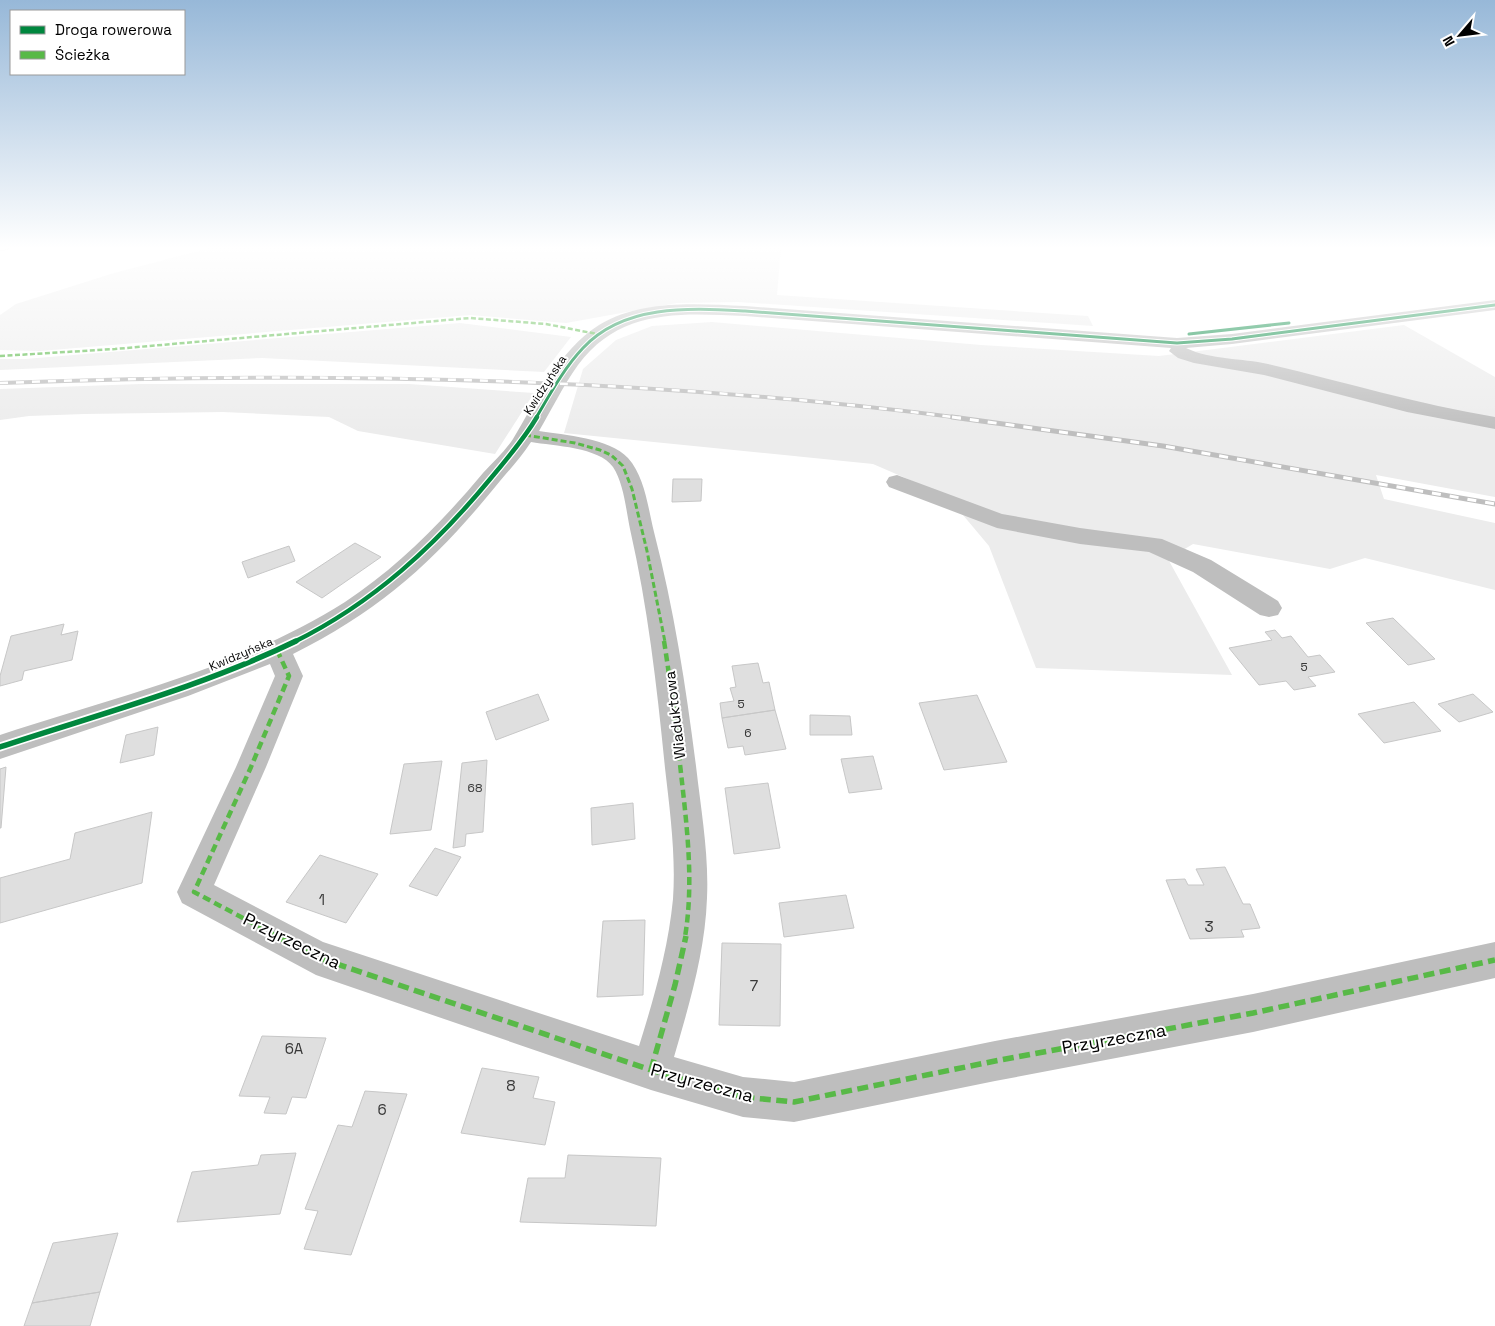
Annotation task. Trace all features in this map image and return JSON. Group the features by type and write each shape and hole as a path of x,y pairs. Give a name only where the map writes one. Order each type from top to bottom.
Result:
{"street":[{"name":"Kwidzyńska","path":"0,747 230,671 298,640 354,608 406,568 459,518 526,435 579,350 609,326 635,317 678,310"},
{"name":"Kwidzyńska","path":"738,310 1170,343 1232,339 1464,310"},
{"path":"1170,343 1180,353 1289,375 1428,412 1495,423"},
{"name":"Wiaduktowa","path":"526,435 592,447 613,455 621,463 635,502 652,568 672,681 688,833 690,898 681,961 651,1070"},
{"path":"897,482 997,521 1080,536 1153,544 1202,566 1269,608"},
{"name":"Przyrzeczna","path":"277,650 289,676 251,767 194,892 316,957 651,1070 743,1097 794,1102 995,1061 1253,1013 1495,960"}],"shaded area":[{"path":"7,310 639,310 566,323 470,315 40,351 0,350 0,315"},
{"path":"855,310 997,310 1088,316 1093,326"},
{"path":"712,322 981,345 1159,356 1404,325 1495,377 1495,497 1376,475 1384,499 1495,523 1495,590 1365,558 1330,569 1193,544 1168,559 1232,675 1036,668 989,546 947,496 873,464 564,433 583,369 616,340 652,326"},
{"path":"460,323 571,337 544,372 262,358 0,370 0,359 25,359"},
{"path":"141,384 409,384 534,393 495,454 358,431 329,417 223,412 84,414 29,416 0,420 0,389"}],"building":[{"path":"673,479 702,479 701,501 672,502"},
{"path":"355,543 381,557 322,598 296,582"},
{"path":"289,546 295,561 248,578 242,562"},
{"path":"1393,618 1435,659 1408,665 1366,623"},
{"path":"64,624 61,635 78,631 72,660 24,671 22,680 0,686 0,676 11,636"},
{"path":"1275,630 1282,638 1291,636 1308,657 1320,655 1335,672 1308,677 1316,686 1294,690 1286,681 1259,685 1229,648 1272,640 1265,632"},
{"path":"758,663 763,683 769,682 775,710 722,718 720,703 734,701 730,688 736,687 732,666"},
{"path":"538,694 549,720 496,740 486,712"},
{"path":"1473,694 1493,712 1459,722 1438,704"},
{"path":"977,695 1007,762 944,770 919,703"},
{"path":"1414,702 1441,731 1384,743 1358,714"},
{"path":"775,710 786,749 745,755 743,746 728,748 722,718"},
{"path":"810,715 850,716 852,735 810,735"},
{"path":"158,727 154,755 120,763 126,735"},
{"path":"873,756 882,789 849,793 841,759"},
{"path":"487,760 483,832 466,834 465,846 453,848 462,763"},
{"path":"442,761 431,830 390,834 404,764"},
{"path":"6,767 1,828 0,828 0,769"},
{"path":"768,783 780,848 734,854 725,788"},
{"path":"633,803 635,839 592,845 591,808"},
{"path":"152,812 142,883 0,923 0,878 70,859 75,833"},
{"path":"435,848 461,857 437,896 409,886"},
{"path":"320,855 378,874 346,923 286,902"},
{"path":"1225,867 1243,904 1250,904 1260,928 1241,930 1244,937 1190,939 1166,880 1185,879 1188,885 1204,885 1196,869"},
{"path":"846,895 854,928 784,937 779,903"},
{"path":"645,920 643,995 597,997 603,921"},
{"path":"722,943 781,944 780,1026 719,1025"},
{"path":"262,1036 326,1038 306,1098 292,1097 286,1114 264,1113 270,1097 239,1096"},
{"path":"482,1068 539,1077 533,1098 555,1102 545,1145 461,1133"},
{"path":"365,1091 407,1094 351,1255 304,1249 318,1211 305,1209 338,1125 352,1127"},
{"path":"296,1153 280,1214 177,1222 192,1172 258,1165 261,1155"},
{"path":"568,1155 661,1158 656,1226 520,1222 528,1178 565,1178"},
{"path":"118,1233 100,1292 32,1303 53,1243"},
{"path":"100,1292 90,1326 24,1326 32,1303"}],"railway":[{"path":"0,383 120,379 241,378 482,381 722,394 842,404 961,418"},
{"path":"952,417 1163,446 1495,504"}],"marked path":[{"path":"0,356 115,349 470,318 546,324 597,334"},
{"path":"525,435 588,446 611,455 619,461 623,466 632,489 654,581 677,732 690,863 690,897 681,963 651,1070"},
{"path":"277,650 289,676 251,767 194,892 316,957 651,1070 743,1097 794,1102 995,1061 1253,1013 1495,960"}],"cycle path":[{"path":"0,747 230,670 306,636 354,608 412,563 463,511 515,450 561,376 582,348 607,328 623,321 639,315 676,310"},
{"path":"708,310 1177,343 1232,339 1457,310"},
{"path":"1189,334 1289,323"}]}
